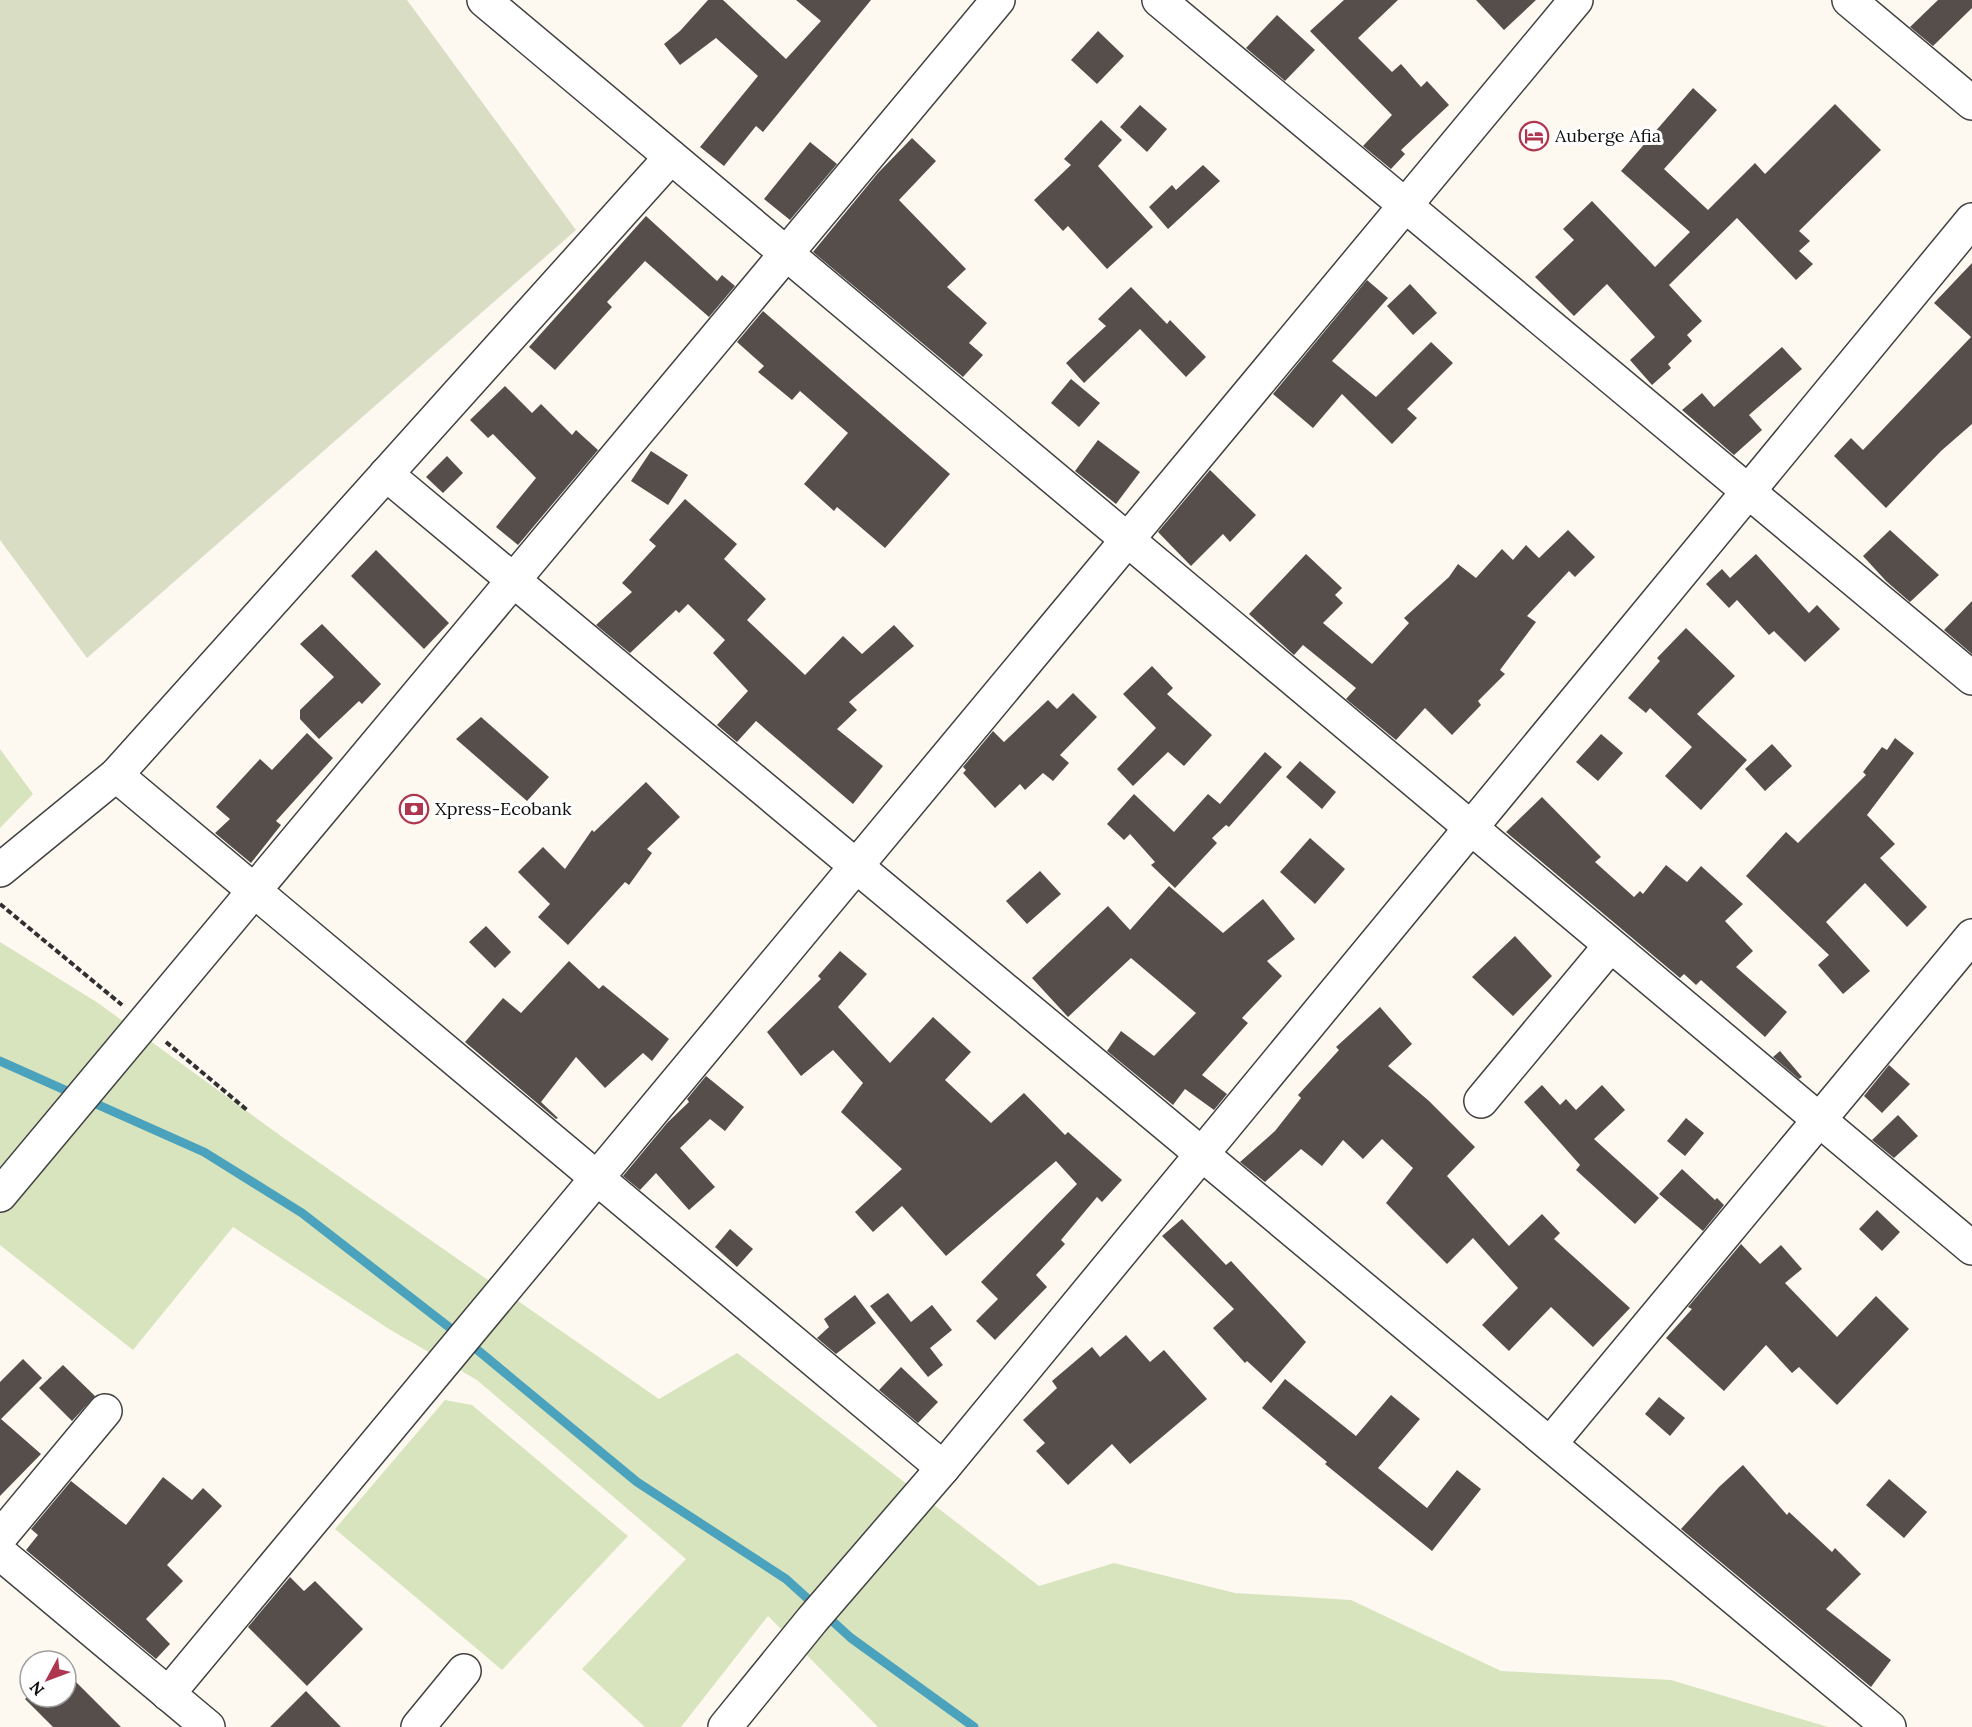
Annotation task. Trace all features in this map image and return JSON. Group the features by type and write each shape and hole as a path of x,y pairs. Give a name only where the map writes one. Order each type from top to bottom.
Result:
{"street":[{"path":"484,0 1126,541 1972,1248"},
{"path":"0,1195 998,0"},
{"path":"1160,0 1972,678"},
{"path":"168,1694 1576,0"},
{"path":"1849,0 1972,103"},
{"path":"0,870 116,775 670,157"},
{"path":"725,1727 943,1468 1972,220"},
{"path":"386,474 1888,1727"},
{"path":"116,775 943,1468"},
{"path":"1550,1444 1972,936"},
{"path":"1481,1101 1610,946"},
{"path":"0,1537 105,1411"},
{"path":"0,1553 208,1727"},
{"path":"418,1727 464,1671"}],"green space":[{"path":"0,0 407,0 576,230 87,658 0,540"},
{"path":"0,749 33,794 0,828"},
{"path":"0,942 98,1003 281,1136 659,1399 737,1353 1039,1586 1114,1563 1235,1593 1351,1600 1501,1671 1671,1680 1828,1727 878,1727 768,1616 681,1727 645,1727 582,1669 686,1559 477,1380 389,1329 233,1227 133,1350 0,1245"},
{"path":"445,1400 472,1405 628,1536 502,1670 335,1529"}],"building":[{"path":"708,0 723,0 786,59 821,21 796,0 871,0 763,132 756,126 724,166 700,147 758,76 716,38 680,65 664,44 680,31"},
{"path":"1344,0 1398,0 1358,38 1392,72 1401,64 1421,87 1427,81 1449,105 1401,150 1405,154 1391,169 1363,146 1392,115 1310,31"},
{"path":"1476,0 1536,0 1504,30"},
{"path":"1938,0 1972,0 1972,8 1933,46 1910,27"},
{"path":"1277,15 1315,50 1285,81 1246,48"},
{"path":"1098,31 1124,56 1097,84 1071,60"},
{"path":"1693,88 1717,110 1664,169 1708,210 1755,163 1765,174 1835,104 1881,150 1799,231 1810,241 1799,251 1813,264 1796,280 1737,218 1669,285 1702,321 1687,335 1692,341 1668,364 1671,368 1652,385 1630,360 1655,337 1607,284 1574,316 1535,277 1574,240 1563,229 1592,201 1655,267 1690,232 1621,171"},
{"path":"1140,105 1167,129 1147,152 1120,127"},
{"path":"1101,120 1122,140 1098,166 1153,227 1107,269 1068,226 1063,231 1034,200 1071,165 1064,159"},
{"path":"912,138 936,161 899,200 966,269 947,287 987,323 969,343 983,355 963,377 813,252 878,173"},
{"path":"810,142 837,164 790,220 764,199"},
{"path":"1203,165 1220,181 1168,229 1149,207 1172,185 1176,190"},
{"path":"646,216 717,281 722,275 735,286 709,317 645,261 607,302 612,307 555,370 529,347"},
{"path":"1972,263 1972,424 1941,451 1886,508 1834,456 1851,438 1863,450 1971,337 1934,303"},
{"path":"1367,280 1388,298 1332,361 1376,397 1431,342 1453,363 1407,409 1417,418 1392,444 1342,394 1313,428 1273,394"},
{"path":"1410,284 1437,313 1413,335 1387,306"},
{"path":"1131,287 1167,324 1170,320 1206,357 1186,377 1140,329 1084,383 1066,363 1106,326 1098,319"},
{"path":"763,311 950,474 885,548 837,507 834,511 804,484 848,433 800,391 792,400 758,372 764,366 737,342"},
{"path":"1782,347 1802,369 1749,415 1762,430 1734,455 1682,410 1702,393 1714,407"},
{"path":"1071,379 1100,403 1079,427 1051,403"},
{"path":"505,386 532,413 541,404 572,435 576,430 598,450 518,545 496,527 536,478 493,434 488,438 470,420"},
{"path":"1098,440 1140,472 1116,504 1075,471"},
{"path":"651,451 688,475 668,505 631,481"},
{"path":"447,456 463,473 443,493 426,477"},
{"path":"1210,470 1256,515 1230,542 1223,534 1191,566 1158,532"},
{"path":"685,499 737,544 724,559 766,599 747,620 805,675 843,636 862,654 894,625 914,646 849,702 857,710 837,729 883,766 853,804 756,721 737,742 717,725 748,691 713,653 725,640 688,604 679,613 676,610 630,653 596,625 632,592 622,583 656,546 649,540"},
{"path":"1568,530 1595,557 1575,577 1569,571 1527,616 1536,622 1500,670 1505,674 1478,701 1481,705 1452,735 1425,708 1396,740 1346,699 1356,688 1303,645 1294,655 1249,614 1306,554 1342,588 1335,595 1343,603 1323,623 1372,664 1409,623 1404,618 1449,577 1458,564 1476,578 1502,549 1513,560 1526,545 1539,558"},
{"path":"1890,530 1939,575 1910,602 1863,556"},
{"path":"376,550 449,623 424,649 351,576"},
{"path":"1756,554 1809,613 1817,605 1840,629 1805,662 1774,631 1769,635 1737,600 1729,608 1706,584 1722,569 1730,578"},
{"path":"1972,601 1972,654 1944,630"},
{"path":"322,624 381,684 362,704 359,701 319,739 300,719 300,710 334,677 300,644"},
{"path":"1686,628 1735,676 1697,714 1747,760 1701,810 1665,776 1692,747 1650,708 1646,713 1628,698 1660,661 1657,658"},
{"path":"1152,666 1173,688 1167,694 1212,735 1184,766 1168,752 1133,786 1117,769 1156,728 1123,694"},
{"path":"1073,693 1097,717 1060,755 1069,763 1053,781 1043,773 1025,790 1020,784 995,808 963,773 966,770 963,767 993,731 1004,742 1048,700 1057,709"},
{"path":"481,717 549,777 527,801 456,739"},
{"path":"307,733 333,758 276,821 281,825 251,863 215,833 230,819 216,807 260,759 272,770"},
{"path":"1601,734 1623,753 1598,781 1576,762"},
{"path":"1895,738 1914,753 1867,815 1895,844 1880,858 1927,907 1907,927 1865,883 1826,922 1870,971 1843,994 1818,965 1829,955 1746,876 1786,832 1798,843 1866,775 1863,772 1882,747 1887,750"},
{"path":"1772,744 1792,766 1765,791 1745,769"},
{"path":"1265,752 1282,767 1229,827 1226,825 1212,838 1217,843 1175,888 1151,865 1155,862 1130,834 1124,840 1107,824 1134,794 1174,832 1208,794 1220,804"},
{"path":"1300,761 1336,792 1322,809 1286,777"},
{"path":"646,782 680,817 647,849 652,853 629,885 625,882 568,945 538,917 550,904 518,872 543,847 565,869 592,830 594,832"},
{"path":"1542,797 1601,857 1595,862 1634,897 1640,891 1643,894 1666,865 1687,882 1701,866 1743,904 1725,921 1753,951 1736,967 1787,1012 1765,1037 1701,980 1696,985 1684,974 1680,978 1506,832"},
{"path":"1310,838 1345,869 1315,904 1280,872"},
{"path":"1040,871 1061,894 1027,924 1006,901"},
{"path":"1169,886 1223,933 1263,899 1295,939 1267,961 1282,976 1242,1018 1248,1023 1202,1075 1227,1094 1214,1110 1185,1089 1173,1105 1107,1051 1121,1031 1154,1056 1196,1013 1131,958 1068,1017 1032,978 1108,906 1130,930"},
{"path":"486,926 511,952 495,968 469,942"},
{"path":"1515,936 1552,976 1513,1016 1472,977"},
{"path":"840,951 867,974 838,1007 890,1063 933,1017 971,1052 945,1080 991,1123 1024,1093 1065,1135 1068,1132 1122,1180 1102,1202 1097,1197 1061,1240 1065,1244 1036,1275 1047,1287 995,1340 976,1321 998,1299 981,1282 1077,1184 1056,1161 946,1256 902,1206 873,1232 855,1212 902,1169 841,1112 863,1083 833,1050 801,1076 767,1032 821,979 818,976"},
{"path":"569,961 599,989 603,985 669,1039 652,1061 643,1053 605,1088 576,1057 541,1102 558,1118 556,1119 465,1042 503,998 521,1013"},
{"path":"1380,1007 1412,1044 1388,1066 1429,1101 1475,1147 1447,1176 1509,1246 1542,1214 1560,1233 1554,1239 1630,1308 1593,1347 1551,1307 1509,1351 1482,1325 1518,1288 1473,1238 1447,1264 1386,1203 1413,1168 1382,1139 1363,1159 1343,1140 1322,1166 1301,1149 1265,1182 1240,1162 1275,1131 1301,1098 1298,1095 1339,1050 1336,1047"},
{"path":"1780,1051 1802,1077 1799,1079 1773,1057"},
{"path":"1889,1065 1910,1084 1882,1113 1864,1096"},
{"path":"706,1076 744,1107 725,1131 710,1119 680,1148 715,1187 689,1210 656,1173 640,1190 623,1176 667,1123 689,1102 687,1099"},
{"path":"1542,1085 1560,1105 1566,1099 1576,1110 1602,1085 1625,1110 1594,1139 1659,1198 1635,1224 1576,1170 1580,1165 1524,1102"},
{"path":"1898,1115 1918,1136 1894,1158 1872,1140"},
{"path":"1686,1118 1704,1133 1685,1156 1667,1141"},
{"path":"1682,1169 1715,1200 1717,1198 1724,1205 1703,1231 1659,1194"},
{"path":"1877,1210 1900,1232 1882,1251 1859,1229"},
{"path":"1182,1219 1226,1265 1231,1261 1306,1342 1271,1383 1247,1361 1245,1363 1213,1328 1234,1309 1162,1236"},
{"path":"730,1229 753,1249 737,1267 715,1247"},
{"path":"1741,1244 1760,1264 1781,1245 1802,1269 1785,1283 1837,1337 1876,1296 1909,1329 1837,1405 1799,1367 1792,1373 1766,1345 1724,1391 1666,1338 1692,1309 1688,1307"},
{"path":"888,1293 911,1322 932,1305 952,1330 930,1348 943,1365 928,1377 870,1306"},
{"path":"855,1295 876,1323 836,1354 817,1338 829,1327 824,1319"},
{"path":"1126,1335 1150,1362 1164,1350 1207,1399 1130,1464 1112,1444 1068,1485 1036,1451 1045,1443 1023,1420 1057,1388 1052,1381 1092,1347 1100,1357"},
{"path":"23,1359 42,1378 1,1419 41,1454 0,1496 0,1382"},
{"path":"63,1365 95,1396 72,1421 39,1388"},
{"path":"901,1367 938,1402 918,1423 879,1390"},
{"path":"1285,1379 1356,1436 1391,1395 1420,1419 1378,1468 1427,1508 1457,1470 1481,1489 1432,1551 1325,1464 1327,1462 1262,1408"},
{"path":"1659,1397 1685,1418 1670,1436 1645,1414"},
{"path":"1743,1465 1787,1515 1789,1512 1832,1552 1835,1548 1861,1574 1826,1609 1891,1660 1871,1687 1681,1529 1719,1487"},
{"path":"163,1477 192,1500 203,1488 222,1506 167,1565 183,1581 146,1619 170,1644 156,1659 26,1550 38,1535 31,1529 71,1481 126,1525"},
{"path":"1889,1479 1927,1512 1904,1538 1866,1505"},
{"path":"290,1577 304,1591 315,1581 363,1629 307,1686 248,1627"},
{"path":"78,1684 121,1727 53,1727 35,1709 78,1709"},
{"path":"306,1691 341,1727 270,1727"}],"waterway":[{"path":"0,1061 204,1152 302,1213 463,1338 637,1482 786,1579 851,1638 974,1727"}],"place":[{"name":"Auberge Afia","path":"1534,136"},
{"name":"Xpress-Ecobank","path":"414,809"}]}
